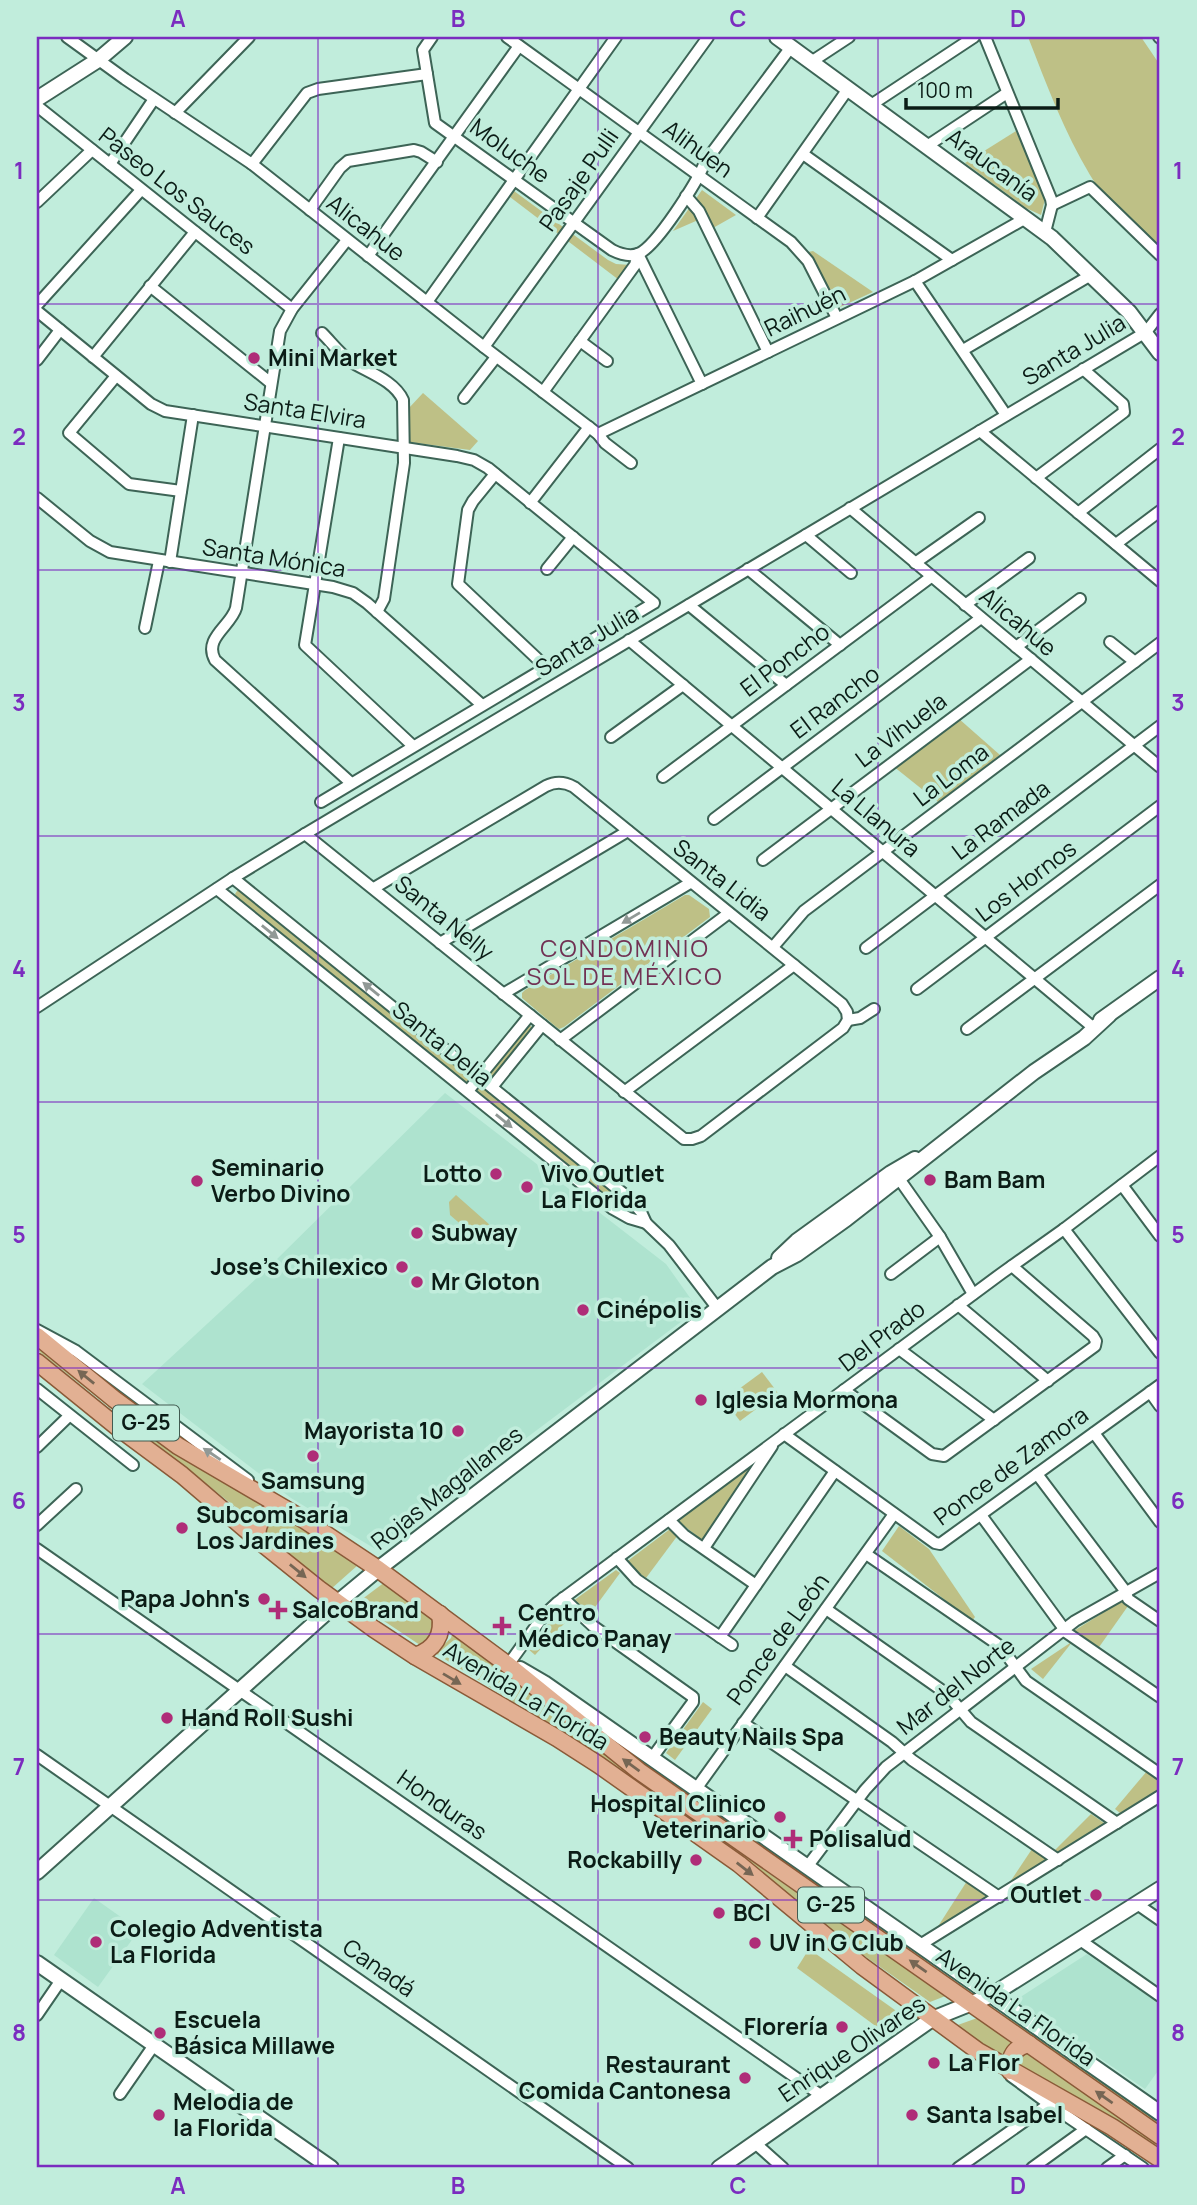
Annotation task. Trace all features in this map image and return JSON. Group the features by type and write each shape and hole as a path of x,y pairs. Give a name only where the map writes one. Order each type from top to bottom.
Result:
{"main road":[{"name":"Avenida La Florida","path":"37,1336 169,1440 285,1509 378,1569 508,1665 639,1771 1160,2136"},
{"name":"Avenida La Florida","path":"37,1362 182,1475 258,1540 337,1602 415,1656 557,1738 610,1773 739,1864 832,1942 932,2020 1003,2067 1112,2127 1160,2159"},
{"path":"258,1540 258,1530 263,1517 271,1511 285,1509"},
{"path":"415,1656 428,1650 436,1642 441,1629 440,1614"},
{"path":"1003,2067 1015,2051 1029,2044"}],"street":[{"name":"Alicahue","path":"67,37 154,99 253,164 496,357 594,431 631,463"},
{"path":"37,99 98,60 125,37"},
{"path":"175,113 249,37"},
{"name":"Moluche","path":"432,37 423,50 435,123 617,253 638,254"},
{"name":"Alihuen","path":"507,37 801,251 837,318"},
{"path":"427,302 615,37"},
{"name":"Pasaje Pulli","path":"484,347 708,37"},
{"name":"Araucanía","path":"777,37 1045,232 1146,332 1160,353"},
{"path":"811,62 849,37"},
{"path":"871,105 974,37"},
{"path":"985,37 1052,205 1045,232"},
{"path":"368,256 519,46"},
{"path":"543,392 636,264 638,254 654,241 700,177 705,162 791,47"},
{"path":"253,164 307,93 318,89 427,74"},
{"path":"757,218 848,89"},
{"path":"927,146 1007,93"},
{"path":"110,164 154,99"},
{"name":"Paseo Los Sauces","path":"37,107 292,309"},
{"path":"37,202 92,150"},
{"path":"310,210 340,168 353,159 414,150 437,162"},
{"path":"803,153 952,260"},
{"path":"1052,205 1090,187 1160,256"},
{"path":"38,300 141,190"},
{"path":"686,197 699,211 768,352"},
{"name":"Raihuén","path":"530,503 594,431 702,384 915,281 1026,218"},
{"path":"93,357 195,232"},
{"path":"347,240 292,309 280,331 235,613 215,637 212,653 214,659 351,783"},
{"path":"638,254 702,384"},
{"path":"963,350 1091,275"},
{"path":"915,281 1006,415"},
{"path":"150,286 271,383"},
{"name":"Santa Elvira","path":"37,312 158,408 264,427 466,457 481,464 654,603"},
{"name":"Santa Julia","path":"37,1007 304,834 1146,332 1160,314"},
{"path":"37,360 60,330"},
{"path":"322,333 344,356 400,393 403,400 404,463 384,598 377,612"},
{"path":"580,341 607,360"},
{"path":"464,398 496,357"},
{"path":"1036,478 1124,412 1123,404 1083,369"},
{"path":"116,376 69,433 129,484 181,491"},
{"path":"145,628 181,491 193,415"},
{"path":"979,431 1159,577"},
{"path":"339,438 305,645 413,746"},
{"path":"1078,513 1160,449"},
{"path":"495,474 472,500 468,510 458,584 546,667"},
{"name":"Santa Mónica","path":"37,498 103,550 314,584 353,593 482,705"},
{"name":"Alicahue","path":"850,508 1160,767"},
{"path":"1116,544 1160,511"},
{"path":"915,563 979,518"},
{"path":"806,535 851,573"},
{"path":"547,569 573,537"},
{"path":"965,605 1029,558"},
{"path":"748,569 840,645"},
{"name":"El Poncho","path":"663,778 931,577"},
{"path":"1016,648 1080,599"},
{"name":"Santa Julia","path":"321,802 654,603"},
{"path":"689,605 786,685"},
{"name":"El Rancho","path":"714,819 981,618"},
{"name":"La Llanura","path":"629,640 1093,1027"},
{"path":"1110,642 1135,662"},
{"name":"La Loma","path":"772,947 798,916 1160,643"},
{"name":"La Vihuela","path":"763,860 1031,659"},
{"path":"611,737 683,685"},
{"name":"La Ramada","path":"866,947 1160,726"},
{"name":"Santa Lidia","path":"374,888 546,786 561,782 574,788 794,965 845,1008 849,1020"},
{"name":"Los Hornos","path":"918,989 1160,806"},
{"path":"440,943 628,831"},
{"name":"Santa Nelly","path":"304,834 680,1137 688,1140 701,1136 841,1030 849,1020"},
{"name":"Santa Delia","path":"233,878 630,1199 646,1223 669,1245 718,1309"},
{"path":"503,994 690,883"},
{"path":"967,1029 1160,885"},
{"name":"Santa Delia","path":"217,889 613,1209 646,1223"},
{"path":"560,1040 729,913"},
{"path":"624,1092 794,965"},
{"name":"Rojas Magallanes","path":"37,1872 337,1602 378,1569 772,1267 797,1241 929,1152 1034,1072 1057,1059 1093,1027 1160,978"},
{"path":"849,1020 860,1018 874,1009"},
{"path":"468,1091 530,1015"},
{"path":"492,1087 542,1025"},
{"name":"Del Prado","path":"508,1665 544,1615 563,1598 1160,1156"},
{"path":"897,1175 940,1237 973,1294"},
{"path":"1122,1185 1160,1236"},
{"path":"1064,1229 1160,1353"},
{"path":"891,1274 940,1237"},
{"path":"844,1390 932,1454 940,1457 1093,1348 1096,1343 1093,1336 1012,1266"},
{"path":"958,1306 1048,1381"},
{"name":"Avenida La Florida","path":"37,1330 86,1358 235,1470 265,1497"},
{"path":"899,1349 993,1420"},
{"name":"Ponce de Zamora","path":"780,1437 835,1471 939,1544 1160,1385"},
{"path":"37,1390 133,1465"},
{"path":"1150,1392 1160,1406"},
{"path":"37,1447 69,1416"},
{"path":"1094,1433 1160,1522"},
{"path":"704,1548 780,1437"},
{"path":"720,1637 835,1471"},
{"path":"1037,1474 1126,1592 1128,1599 1160,1621"},
{"path":"37,1525 76,1489"},
{"name":"Ponce de León","path":"696,1789 894,1514"},
{"path":"981,1515 1064,1629 1160,1697"},
{"path":"669,1520 680,1532 756,1585"},
{"name":"Honduras","path":"37,1549 822,2096"},
{"path":"866,1554 1000,1646 1026,1681 1160,1774"},
{"path":"617,1558 637,1580 732,1645"},
{"name":"Mar del Norte","path":"807,1867 879,1773 1064,1629 1160,1573"},
{"path":"563,1598 593,1626 693,1697 693,1702 652,1758"},
{"path":"826,1609 942,1690 971,1722 1117,1823"},
{"name":"Avenida La Florida","path":"508,1665 544,1683 1160,2113"},
{"path":"785,1665 904,1753 1058,1860"},
{"path":"743,1723 999,1897"},
{"name":"Canadá","path":"37,1755 628,2168"},
{"path":"920,1945 1160,1796"},
{"name":"Enrique Olivares","path":"719,2168 932,2020 992,1995 1160,1889"},
{"path":"1137,1904 1160,1920"},
{"path":"1080,1940 1160,1996"},
{"path":"37,1963 331,2168"},
{"path":"37,2015 61,1980"},
{"path":"120,2094 154,2045"},
{"name":"Avenida La Florida","path":"1003,2067 1049,2104 1143,2168"},
{"path":"958,2168 1049,2104"},
{"path":"1032,2168 1086,2129"},
{"path":"755,2143 783,2168"},
{"path":"1107,2168 1125,2155"}],"shaded area":[{"path":"1028,37 1141,37 1160,65 1160,249 1113,205 1090,175 1064,125"},
{"path":"1016,131 1045,199 1041,215 1026,208 965,163"},
{"path":"702,190 736,215 713,228 705,217 673,231"},
{"path":"514,191 608,260 616,264 631,265 619,280 510,197"},
{"path":"813,251 873,292 838,308 808,252"},
{"path":"423,393 478,441 470,450 409,442 408,409"},
{"path":"958,718 1000,755 938,802 893,766"},
{"path":"237,891 242,891 472,1079 469,1083 461,1080 237,898"},
{"name":"CONDOMINIO SOL DE MÉXICO","path":"685,895 709,909 710,917 564,1027 559,1029 522,998 525,990"},
{"path":"529,1025 532,1027 530,1033 494,1076 489,1078 488,1074"},
{"path":"480,1086 628,1205 632,1215 621,1211 480,1095 477,1090"},
{"name":"Vivo Outlet La Florida","path":"445,1093 666,1264 698,1309 377,1550 291,1498 142,1384 274,1262"},
{"path":"456,1195 499,1233 492,1241 479,1240 450,1215 449,1202"},
{"path":"37,1342 265,1504 255,1507 248,1517 37,1350"},
{"path":"762,1372 778,1393 740,1421 724,1400"},
{"path":"762,1458 702,1540 678,1521"},
{"path":"282,1514 358,1565 331,1589 266,1537 263,1526"},
{"path":"899,1526 929,1549 975,1617 972,1621 882,1551"},
{"path":"670,1529 678,1535 646,1578 625,1563"},
{"path":"616,1570 620,1573 590,1614 573,1601"},
{"path":"385,1582 438,1619 430,1641 420,1645 357,1603"},
{"path":"1122,1601 1128,1606 1097,1650 1072,1632"},
{"path":"564,1606 573,1614 535,1655 527,1648"},
{"path":"454,1628 647,1787 787,1886 855,1928 948,1995 930,2002 832,1933 554,1727 435,1653 451,1638"},
{"path":"1073,1641 1043,1679 1031,1669"},
{"path":"703,1702 712,1709 675,1760 666,1753"},
{"path":"1147,1771 1160,1780 1160,1789 1120,1813 1115,1809"},
{"path":"1091,1814 1107,1825 1061,1854 1055,1850"},
{"path":"1032,1849 1050,1861 1004,1891"},
{"path":"967,1881 987,1897 937,1928"},
{"name":"Colegio Adventista La Florida","path":"94,1898 139,1930 98,1987 54,1955"},
{"path":"809,1949 902,2015 885,2033 797,1968"},
{"path":"1087,1954 1160,2004 1160,2068 1145,2089 1019,2003 1019,1998"},
{"path":"1006,2011 1160,2118 1160,2130 1002,2016"},
{"path":"980,2017 1017,2043 1005,2059 955,2026"},
{"path":"1027,2050 1160,2142 1160,2151 1016,2068 1018,2056"}],"place":[{"name":"Mini Market","path":"254,358"},
{"name":"Lotto","path":"496,1174"},
{"name":"Bam Bam","path":"930,1180"},
{"name":"Seminario Verbo Divino","path":"197,1181"},
{"name":"Vivo Outlet La Florida","path":"527,1187"},
{"name":"Subway","path":"417,1233"},
{"name":"Jose's Chilexico","path":"402,1267"},
{"name":"Mr Gloton","path":"417,1282"},
{"name":"Cinépolis","path":"583,1310"},
{"name":"Iglesia Mormona","path":"701,1400"},
{"name":"Mayorista 10","path":"458,1431"},
{"name":"Samsung","path":"313,1456"},
{"name":"Subcomisaría Los Jardines","path":"182,1528"},
{"name":"Papa John's","path":"264,1599"},
{"name":"SalcoBrand","path":"278,1610"},
{"name":"Centro Médico Panay","path":"502,1626"},
{"name":"Hand Roll Sushi","path":"167,1718"},
{"name":"Beauty Nails Spa","path":"645,1737"},
{"name":"Hospital Clinico Veterinario","path":"780,1817"},
{"name":"Polisalud","path":"793,1839"},
{"name":"Rockabilly","path":"696,1860"},
{"name":"Outlet","path":"1096,1895"},
{"name":"BCI","path":"719,1913"},
{"name":"Colegio Adventista La Florida","path":"96,1942"},
{"name":"UV in G Club","path":"755,1943"},
{"name":"Florería","path":"842,2027"},
{"name":"Escuela Básica Millawe","path":"160,2033"},
{"name":"La Flor","path":"934,2063"},
{"name":"Restaurant Comida Cantonesa","path":"745,2078"},
{"name":"Melodia de la Florida","path":"159,2115"},
{"name":"Santa Isabel","path":"912,2115"}],"district":[{"name":"CONDOMINIO SOL DE MÉXICO","path":"625,963"}]}
